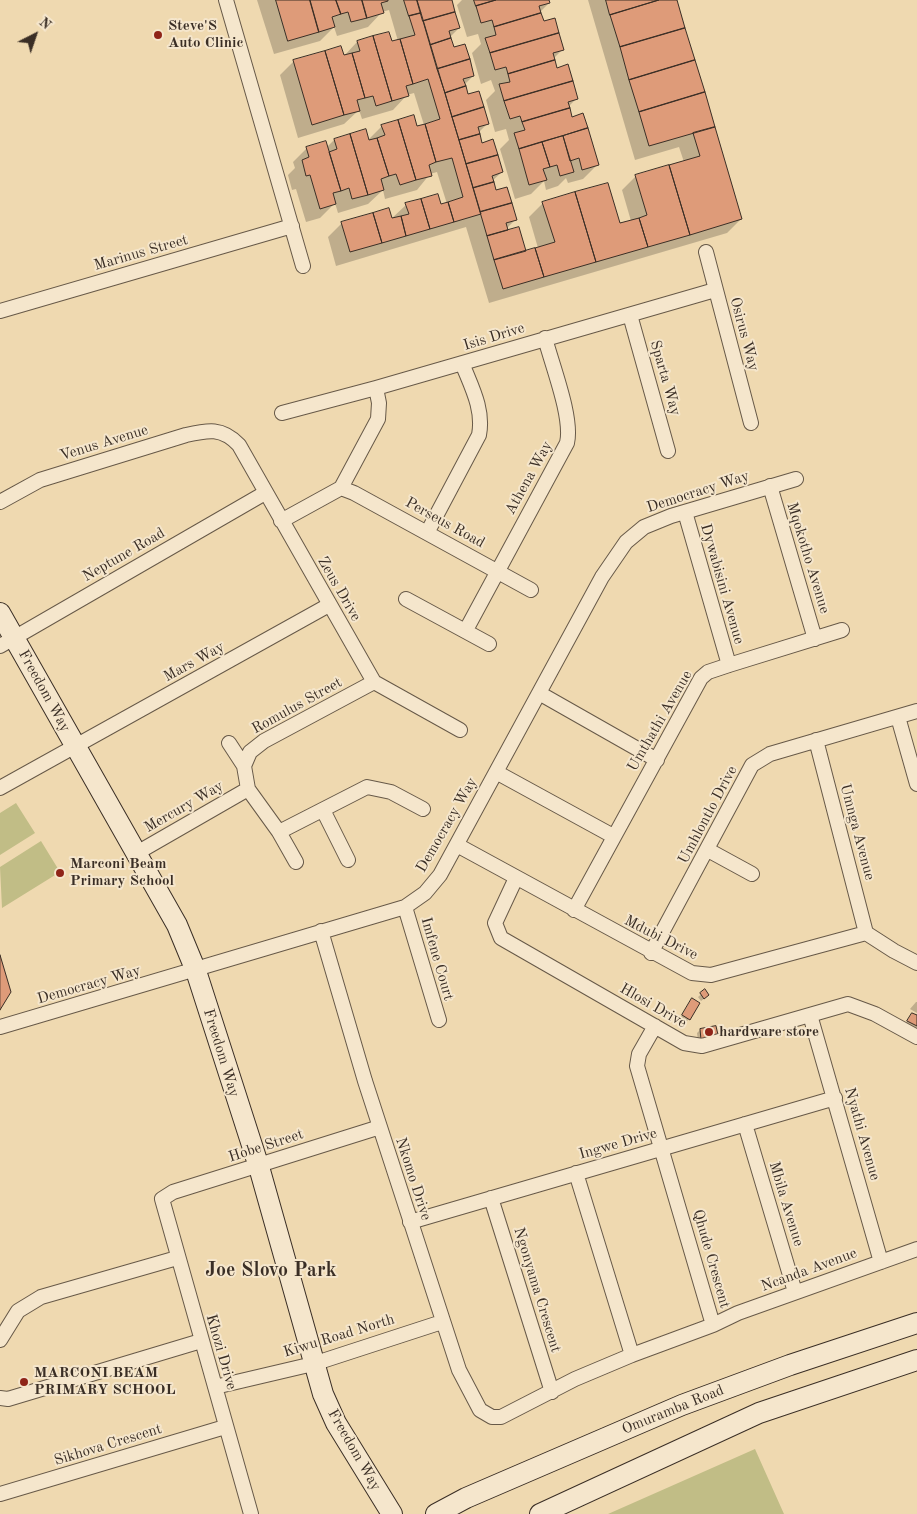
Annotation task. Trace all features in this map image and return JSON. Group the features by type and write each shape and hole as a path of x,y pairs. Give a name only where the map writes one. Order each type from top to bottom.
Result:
{"street":[{"path":"226,0 303,266"},
{"name":"Marinus Street","path":"0,311 292,226"},
{"name":"Osirus Way","path":"706,252 751,423"},
{"name":"Isis Drive","path":"282,412 376,388 715,290"},
{"name":"Sparta Way","path":"630,315 668,451"},
{"name":"Athena Way","path":"466,630 567,443 569,432 545,338"},
{"path":"427,533 479,435 481,423 480,409 462,363"},
{"path":"280,521 341,488 378,419 379,403 376,388"},
{"name":"Venus Avenue","path":"0,502 29,485 49,477 186,435 203,431 223,432"},
{"name":"Zeus Drive","path":"223,432 239,445 280,521 374,682"},
{"name":"Democracy Way","path":"0,1027 196,971 321,931 405,907 434,884 602,577 626,542 644,527 685,512 796,479"},
{"name":"Mqokotho Avenue","path":"770,486 815,639"},
{"name":"Perseus Road","path":"341,488 348,489 531,590"},
{"name":"Neptune Road","path":"7,642 265,494"},
{"name":"Dywabisini Avenue","path":"685,512 728,665"},
{"path":"406,599 466,630 488,644"},
{"name":"Mars Way","path":"0,788 329,605"},
{"name":"Freedom Way","path":"0,613 7,642 75,747 176,925 196,971 258,1167 313,1364 336,1423 392,1514"},
{"name":"Umthathi Avenue","path":"574,910 701,678 708,672 728,665 842,630"},
{"path":"374,682 460,730"},
{"name":"Romulus Street","path":"244,766 250,752 264,741 374,682"},
{"path":"539,693 657,760"},
{"name":"Umhlontlo Drive","path":"651,953 752,765 770,754 917,711"},
{"path":"898,717 917,784"},
{"name":"Umnga Avenue","path":"816,740 866,932"},
{"path":"228,743 244,766 248,789 279,832 296,862"},
{"path":"496,772 613,836"},
{"path":"279,832 368,787 391,792 423,809"},
{"name":"Mercury Way","path":"136,854 248,789"},
{"path":"323,810 348,860"},
{"name":"Mdubi Drive","path":"457,845 651,953 692,973 711,975 866,932"},
{"path":"708,850 752,874"},
{"name":"Hlosi Drive","path":"516,878 495,923 501,938 684,1043 702,1046 848,1004 856,1006 917,1037"},
{"name":"Imfene Court","path":"405,907 438,1020"},
{"name":"Nkomo Drive","path":"321,931 380,1127 459,1370 480,1410 492,1418 501,1417 552,1392"},
{"path":"866,932 894,951 917,963"},
{"name":"Nyathi Avenue","path":"810,1015 881,1262"},
{"name":"Qhude Crescent","path":"632,1355 713,1324 637,1066 639,1054 655,1026"},
{"name":"Ingwe Drive","path":"410,1222 835,1098"},
{"name":"Mbila Avenue","path":"745,1124 795,1292"},
{"name":"Hobe Street","path":"162,1198 173,1192 258,1167 380,1127"},
{"path":"552,1392 632,1355 576,1173"},
{"name":"Khozi Drive","path":"162,1198 177,1258 251,1514"},
{"name":"Ngonyama Crescent","path":"491,1198 552,1392"},
{"name":"Ncanda Avenue","path":"713,1324 795,1292 917,1249"},
{"path":"0,1340 18,1311 40,1296 177,1258"},
{"name":"Kiwu Road North","path":"215,1387 313,1364 442,1322"},
{"name":"Omuramba Road","path":"436,1514 466,1498 682,1405 790,1365 917,1323"},
{"path":"0,1398 8,1399 58,1386 201,1341"},
{"path":"540,1514 759,1413 917,1360"},
{"name":"Sikhova Crescent","path":"0,1494 225,1427"}],"shaded area":[{"path":"16,803 35,833 0,855 0,813"},
{"path":"41,841 60,872 2,908 0,867"},
{"path":"755,1449 784,1514 608,1514"}],"building":[{"path":"276,0 310,0 319,32 288,41"},
{"path":"310,0 336,0 341,14 332,17 335,27 319,32"},
{"path":"336,0 362,0 367,18 351,22 348,12 341,14"},
{"path":"362,0 388,1 381,3 384,13 367,18"},
{"path":"404,0 417,0 421,13 409,16"},
{"path":"417,0 452,0 455,12 423,21"},
{"path":"474,0 496,0 476,6"},
{"path":"496,0 549,0 550,3 539,6 541,13 494,27 492,20 481,23 476,6"},
{"path":"606,0 659,0 610,15"},
{"path":"659,0 677,0 685,28 620,47 610,15"},
{"path":"455,12 460,28 449,31 451,38 430,45 423,21"},
{"path":"421,13 481,214 454,222 448,202 463,197 452,158 436,162 425,124 440,119 428,79 413,84 400,39 415,35 409,16"},
{"path":"541,13 544,21 555,18 559,33 490,53 485,38 496,35 494,27"},
{"path":"685,28 695,60 629,80 620,47"},
{"path":"389,32 392,41 400,39 413,84 406,86 409,96 392,101 373,36"},
{"path":"559,33 564,50 553,53 555,60 508,74 506,67 495,70 490,53"},
{"path":"373,36 392,101 376,106 373,96 365,98 352,53 360,51 357,41"},
{"path":"451,38 454,47 465,44 470,59 437,69 430,45"},
{"path":"341,46 344,55 352,53 365,98 357,100 360,111 344,115 325,51"},
{"path":"325,51 344,115 312,125 293,60"},
{"path":"470,59 474,76 463,79 466,86 445,93 437,69"},
{"path":"555,60 557,68 568,64 573,81 504,101 499,84 510,82 508,74"},
{"path":"695,60 705,92 639,112 629,80"},
{"path":"573,81 578,99 568,102 570,108 522,122 520,116 510,119 504,101"},
{"path":"466,86 468,94 479,91 484,107 452,117 445,93"},
{"path":"705,92 715,127 649,146 639,112"},
{"path":"484,107 489,124 478,127 480,134 459,140 452,117"},
{"path":"570,108 572,117 583,113 588,128 519,149 514,133 525,130 522,122"},
{"path":"414,115 417,126 425,124 436,162 429,165 432,176 416,180 398,120"},
{"path":"398,120 416,180 400,185 396,174 389,176 377,138 385,135 381,125"},
{"path":"715,127 742,219 690,235 669,165 700,156 693,133"},
{"path":"588,128 599,165 582,170 579,158 570,161 563,136"},
{"path":"366,129 369,140 377,138 389,176 381,179 384,190 368,195 350,134"},
{"path":"350,134 368,195 352,199 349,188 341,191 329,152 337,149 334,139"},
{"path":"480,134 482,143 493,139 498,155 466,164 459,140"},
{"path":"563,136 574,172 560,176 557,165 550,167 542,142"},
{"path":"326,141 341,191 333,193 336,204 320,209 310,175 306,176 302,160 309,157 306,147"},
{"path":"542,142 550,167 543,169 547,180 529,185 519,149"},
{"path":"498,155 503,172 492,176 494,182 473,188 466,164"},
{"path":"669,165 690,235 648,247 639,218 647,215 635,175"},
{"path":"494,182 496,190 507,187 512,203 480,212 473,188"},
{"path":"608,183 620,223 639,218 648,247 596,262 575,192"},
{"path":"575,192 596,262 544,277 535,248 555,242 542,202"},
{"path":"438,194 441,204 448,202 454,222 430,229 421,199"},
{"path":"421,199 430,229 406,236 401,216 409,214 405,203"},
{"path":"512,203 517,220 506,223 508,230 487,236 480,212"},
{"path":"389,208 392,218 401,216 406,236 382,243 373,213"},
{"path":"373,213 382,243 350,252 341,222"},
{"path":"519,227 526,251 494,260 487,236"},
{"path":"535,248 544,277 503,289 494,260"},
{"path":"0,955 11,992 0,1010"},
{"path":"705,989 709,995 704,999 700,993"},
{"path":"692,998 700,1003 690,1020 682,1015"},
{"path":"912,1013 917,1015 917,1026 907,1021"},
{"name":"hardware store","path":"716,1026 718,1035 701,1040 700,1029"}],"place":[{"name":"Steve'S Auto Clinic","path":"158,35"},
{"name":"Marconi Beam Primary School","path":"60,873"},
{"name":"hardware store","path":"709,1032"},
{"name":"MARCONI BEAM PRIMARY SCHOOL","path":"24,1382"}],"district":[{"name":"Joe Slovo Park","path":"271,1271"}]}
